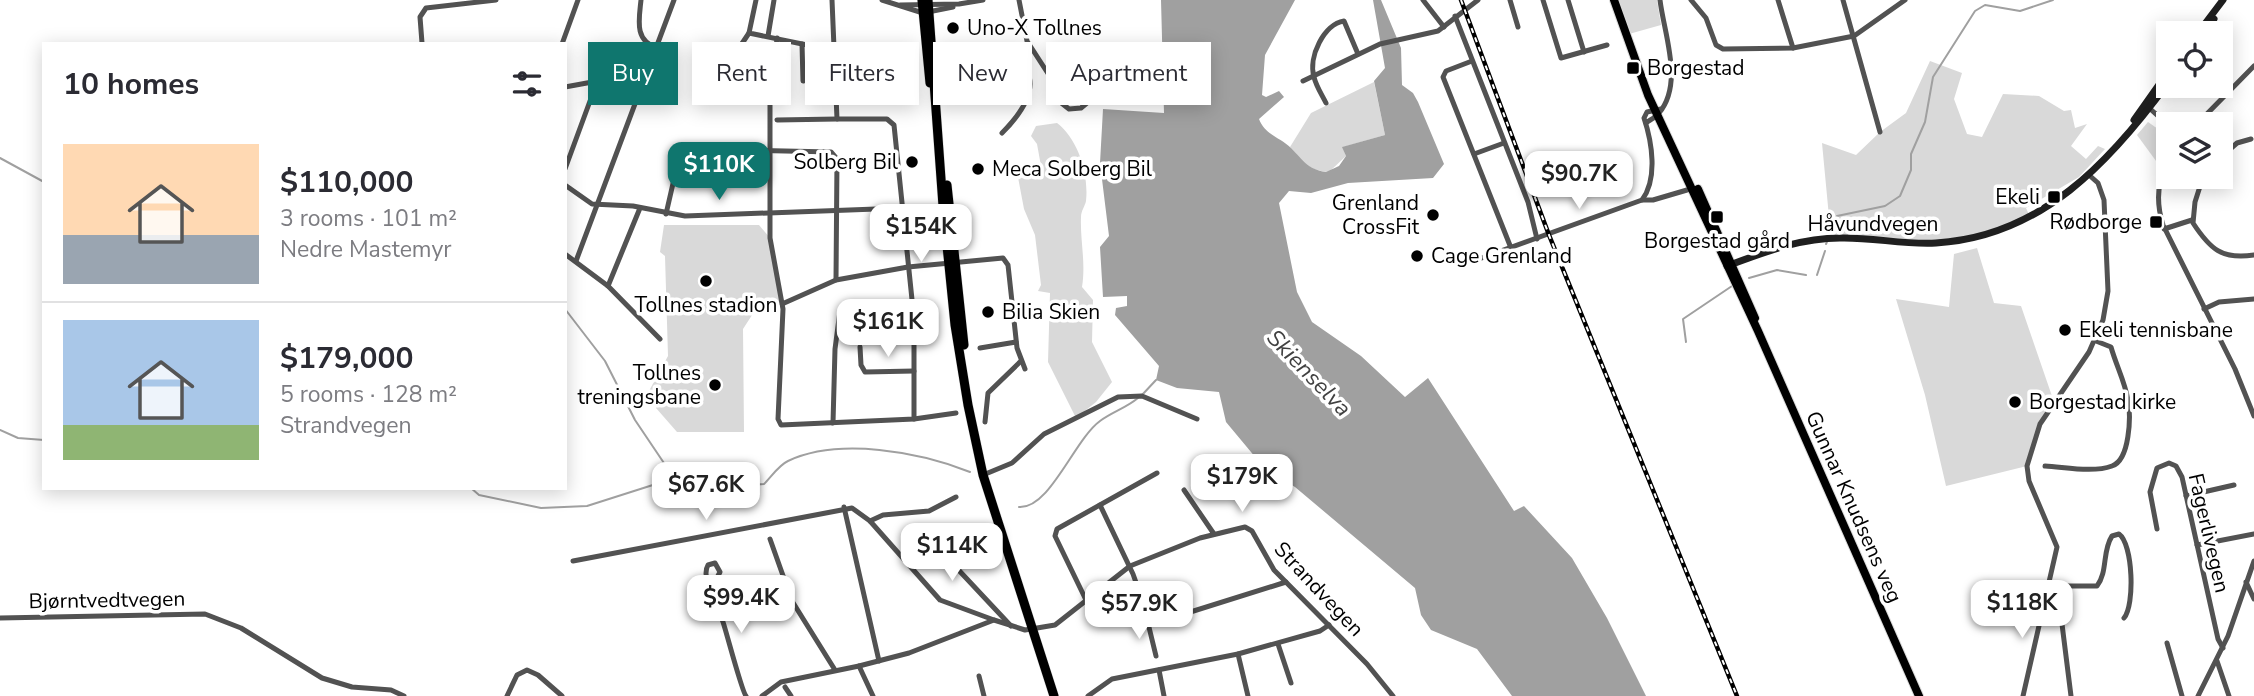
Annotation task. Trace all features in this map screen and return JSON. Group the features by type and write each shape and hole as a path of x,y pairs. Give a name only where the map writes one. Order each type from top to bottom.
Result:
{"highway":[{"path":"925,6 964,371 983,475 1054,696"}],"main road":[{"name":"Gunnar Knudsens veg","path":"1614,0 1638,64 1730,265 1919,696"},
{"path":"2207,21 2223,0"},
{"path":"2212,21 2223,0"},
{"name":"Håvundvegen","path":"1730,265 1784,245 1819,238 1936,243 1989,233 2040,212 2089,176 2123,138 2156,91"},
{"name":"Håvundvegen","path":"2147,106 2156,96"}],"street":[{"path":"422,42 420,17 426,8 496,0"},
{"path":"563,42 578,0"},
{"path":"641,0 639,33 646,42"},
{"path":"659,42 674,0"},
{"path":"744,42 750,33 756,0"},
{"path":"768,36 774,0"},
{"path":"832,0 834,42"},
{"path":"882,0 900,5 925,6 983,0"},
{"path":"1020,0 1024,33 1028,42"},
{"path":"1423,0 1444,27"},
{"path":"1510,0 1518,27"},
{"path":"1542,0 1562,58 1607,45"},
{"path":"1568,0 1584,52"},
{"path":"1643,200 1650,188 1653,172 1645,114 1660,109 1671,75 1660,0"},
{"path":"1691,0 1706,18 1719,48 1793,48 1854,36 1905,0"},
{"path":"1778,0 1793,48"},
{"path":"1843,0 1880,132"},
{"path":"1303,81 1380,44 1423,37 1444,27 1476,2"},
{"path":"1455,16 1528,202 1537,239"},
{"path":"1326,103 1313,74 1318,45 1338,22 1344,20 1359,54"},
{"path":"750,33 805,44"},
{"path":"777,38 777,42"},
{"path":"802,44 803,81"},
{"path":"1032,48 1046,70"},
{"path":"1472,61 1443,73 1511,248"},
{"path":"2209,112 2254,66"},
{"path":"567,87 588,83"},
{"path":"567,164 589,105"},
{"path":"576,261 635,105"},
{"path":"769,105 771,246 782,304 778,419 781,425 915,419 956,413"},
{"path":"836,105 837,119"},
{"path":"1002,133 1023,105"},
{"path":"1061,105 1074,109 1084,105"},
{"path":"2147,106 2156,114"},
{"path":"777,120 891,120 914,318 915,419"},
{"path":"2233,146 2251,139"},
{"path":"1474,155 1504,143"},
{"path":"666,214 680,153 685,149 824,151 835,155 836,279"},
{"path":"2023,696 2056,542 2029,481 2027,466 2040,424 2095,341 2107,299 2104,200 2098,183 2089,176"},
{"path":"567,187 597,205 692,216 903,208"},
{"path":"2159,189 2164,229 2235,369 2253,414"},
{"path":"2192,220 2200,189"},
{"path":"1465,264 1643,200 1653,200 1687,190"},
{"path":"608,286 640,208"},
{"path":"2164,229 2192,220"},
{"path":"2192,220 2216,252 2228,257 2254,255"},
{"path":"567,255 608,286 660,340"},
{"path":"782,304 836,279 908,267 998,258 1006,261 1016,342 1026,369"},
{"path":"2204,309 2219,302 2254,299"},
{"path":"834,423 835,349 840,311"},
{"path":"2045,466 2103,468 2114,466 2121,458 2129,410 2127,395 2111,347 2095,341"},
{"path":"980,348 1016,342"},
{"path":"860,347 864,372 915,371"},
{"path":"985,422 988,393 1021,361"},
{"path":"983,475 1012,463 1044,434 1118,397 1142,396 1197,419"},
{"name":"Fagerlivegen","path":"2157,530 2151,492 2157,468 2166,463 2176,466 2186,496 2218,639 2223,648"},
{"path":"1087,600 1055,532 1060,526 1100,505 1111,496 1157,472"},
{"path":"2186,496 2234,485"},
{"path":"1184,490 1214,534"},
{"path":"870,521 883,515 929,512 956,497"},
{"path":"1100,505 1129,566 1146,611"},
{"path":"573,561 845,507 859,510 940,600 1011,626 1032,630"},
{"path":"845,507 880,660"},
{"name":"Strandvegen","path":"1032,630 1055,625 1129,566 1214,534 1249,528 1268,563 1394,696"},
{"path":"2047,590 2056,586 2097,586 2103,574 2108,542 2112,536 2119,534 2127,544 2131,586 2128,613 2124,618"},
{"path":"2197,545 2254,534"},
{"path":"770,539 793,601 835,670"},
{"path":"962,541 950,549 952,563 1011,626"},
{"path":"2198,696 2223,648 2254,561"},
{"path":"1156,656 1148,622 1286,582"},
{"path":"2246,582 2254,599"},
{"path":"710,589 736,661 741,691 746,696"},
{"path":"2047,590 2060,608 2071,696"},
{"name":"Bjørntvedtvegen","path":"0,618 205,614 241,628 321,678 352,687 391,690 404,696"},
{"path":"762,696 781,682 909,653 994,620"},
{"path":"1088,696 1110,679 1238,654 1278,644 1329,625"},
{"path":"2168,643 2182,696"},
{"path":"1278,644 1291,683"},
{"path":"1238,654 1248,696"},
{"path":"2217,661 2229,696"},
{"path":"859,666 873,696"},
{"path":"507,696 517,675 527,670 538,675 562,696"},
{"path":"1159,670 1164,696"},
{"path":"979,676 984,696"},
{"path":"785,687 791,696"}],"shaded area":[{"path":"1617,0 1657,0 1661,25 1629,34"},
{"path":"1930,61 1962,73 1954,99 1967,134 1982,137 2003,94 2039,96 2064,111 2071,110 2075,128 2087,124 2071,146 2086,159 2098,146 2105,149 2079,177 2026,208 2030,217 1960,240 1912,243 1831,238 1822,143 1856,155 1880,132 1906,113"},
{"path":"1374,82 1385,135 1343,147 1346,156 1329,172 1311,168 1302,161 1290,147 1311,113"},
{"path":"2148,122 2156,128 2156,161 2137,135"},
{"path":"1057,123 1071,138 1084,169 1086,201 1081,217 1082,287 1093,300 1092,342 1112,382 1096,402 1076,418 1048,362 1050,293 1038,291 1041,285 1035,235 1024,209 1017,172 1020,167 1041,166 1037,144 1031,136 1036,126"},
{"path":"664,225 759,225 770,238 782,304 754,312 743,329 744,432 677,432 656,408 656,396 649,391 668,356 665,256 660,252"},
{"path":"1977,248 1994,303 2021,306 2054,402 2040,424 2027,466 1946,486 1925,395 1896,299 1949,307 1954,254"}],"water":[{"name":"Skienselva","path":"1161,0 1295,0 1265,55 1262,95 1266,97 1279,91 1284,97 1259,119 1265,129 1287,144 1306,164 1326,172 1339,166 1346,156 1342,147 1385,135 1374,81 1385,68 1373,0 1381,0 1401,48 1402,85 1413,93 1418,102 1444,164 1433,178 1348,183 1311,193 1289,191 1279,203 1297,292 1312,322 1361,356 1405,397 1428,378 1514,511 1524,506 1572,558 1607,618 1646,696 1512,696 1477,649 1431,630 1421,615 1415,588 1295,487 1266,470 1226,422 1219,392 1177,388 1156,380 1159,366 1115,315 1116,308 1127,306 1127,296 1103,297 1100,247 1109,236 1100,163 1103,109 1164,113 1164,105 1211,105 1211,42 1162,42"}],"waterway":[{"path":"1828,233 1837,216 1885,206 1900,196 1911,170 1911,154 1925,122 1933,77 1975,11 1985,5 2020,11 2053,0"},
{"path":"0,158 42,181"},
{"path":"1817,275 1825,251"},
{"path":"1749,278 1777,270 1806,275"},
{"path":"1686,342 1683,319 1732,286"},
{"path":"567,312 605,361 635,420 672,475"},
{"path":"1142,395 1156,380"},
{"path":"1019,507 1030,505 1041,497 1090,430 1138,398"},
{"path":"0,430 18,438 42,440"},
{"path":"473,490 479,495 541,508 587,506 656,484 672,475 702,477 738,486 764,484 788,461 808,454 855,449 904,453 970,472"}],"railway":[{"path":"1461,0 1549,235 1737,696"}],"place":[{"name":"Uno-X Tollnes","path":"953,28"},
{"name":"Borgestad","path":"1633,68"},
{"name":"Solberg Bil","path":"912,162"},
{"name":"Meca Solberg Bil","path":"978,169"},
{"name":"Ekeli","path":"2054,197"},
{"name":"Grenland CrossFit","path":"1433,215"},
{"name":"Borgestad gård","path":"1717,217"},
{"name":"Rødborge","path":"2156,222"},
{"name":"Cage Grenland","path":"1417,256"},
{"name":"Tollnes stadion","path":"706,281"},
{"name":"Bilia Skien","path":"988,312"},
{"name":"Ekeli tennisbane","path":"2065,330"},
{"name":"Tollnes treningsbane","path":"715,385"},
{"name":"Borgestad kirke","path":"2015,402"}]}
